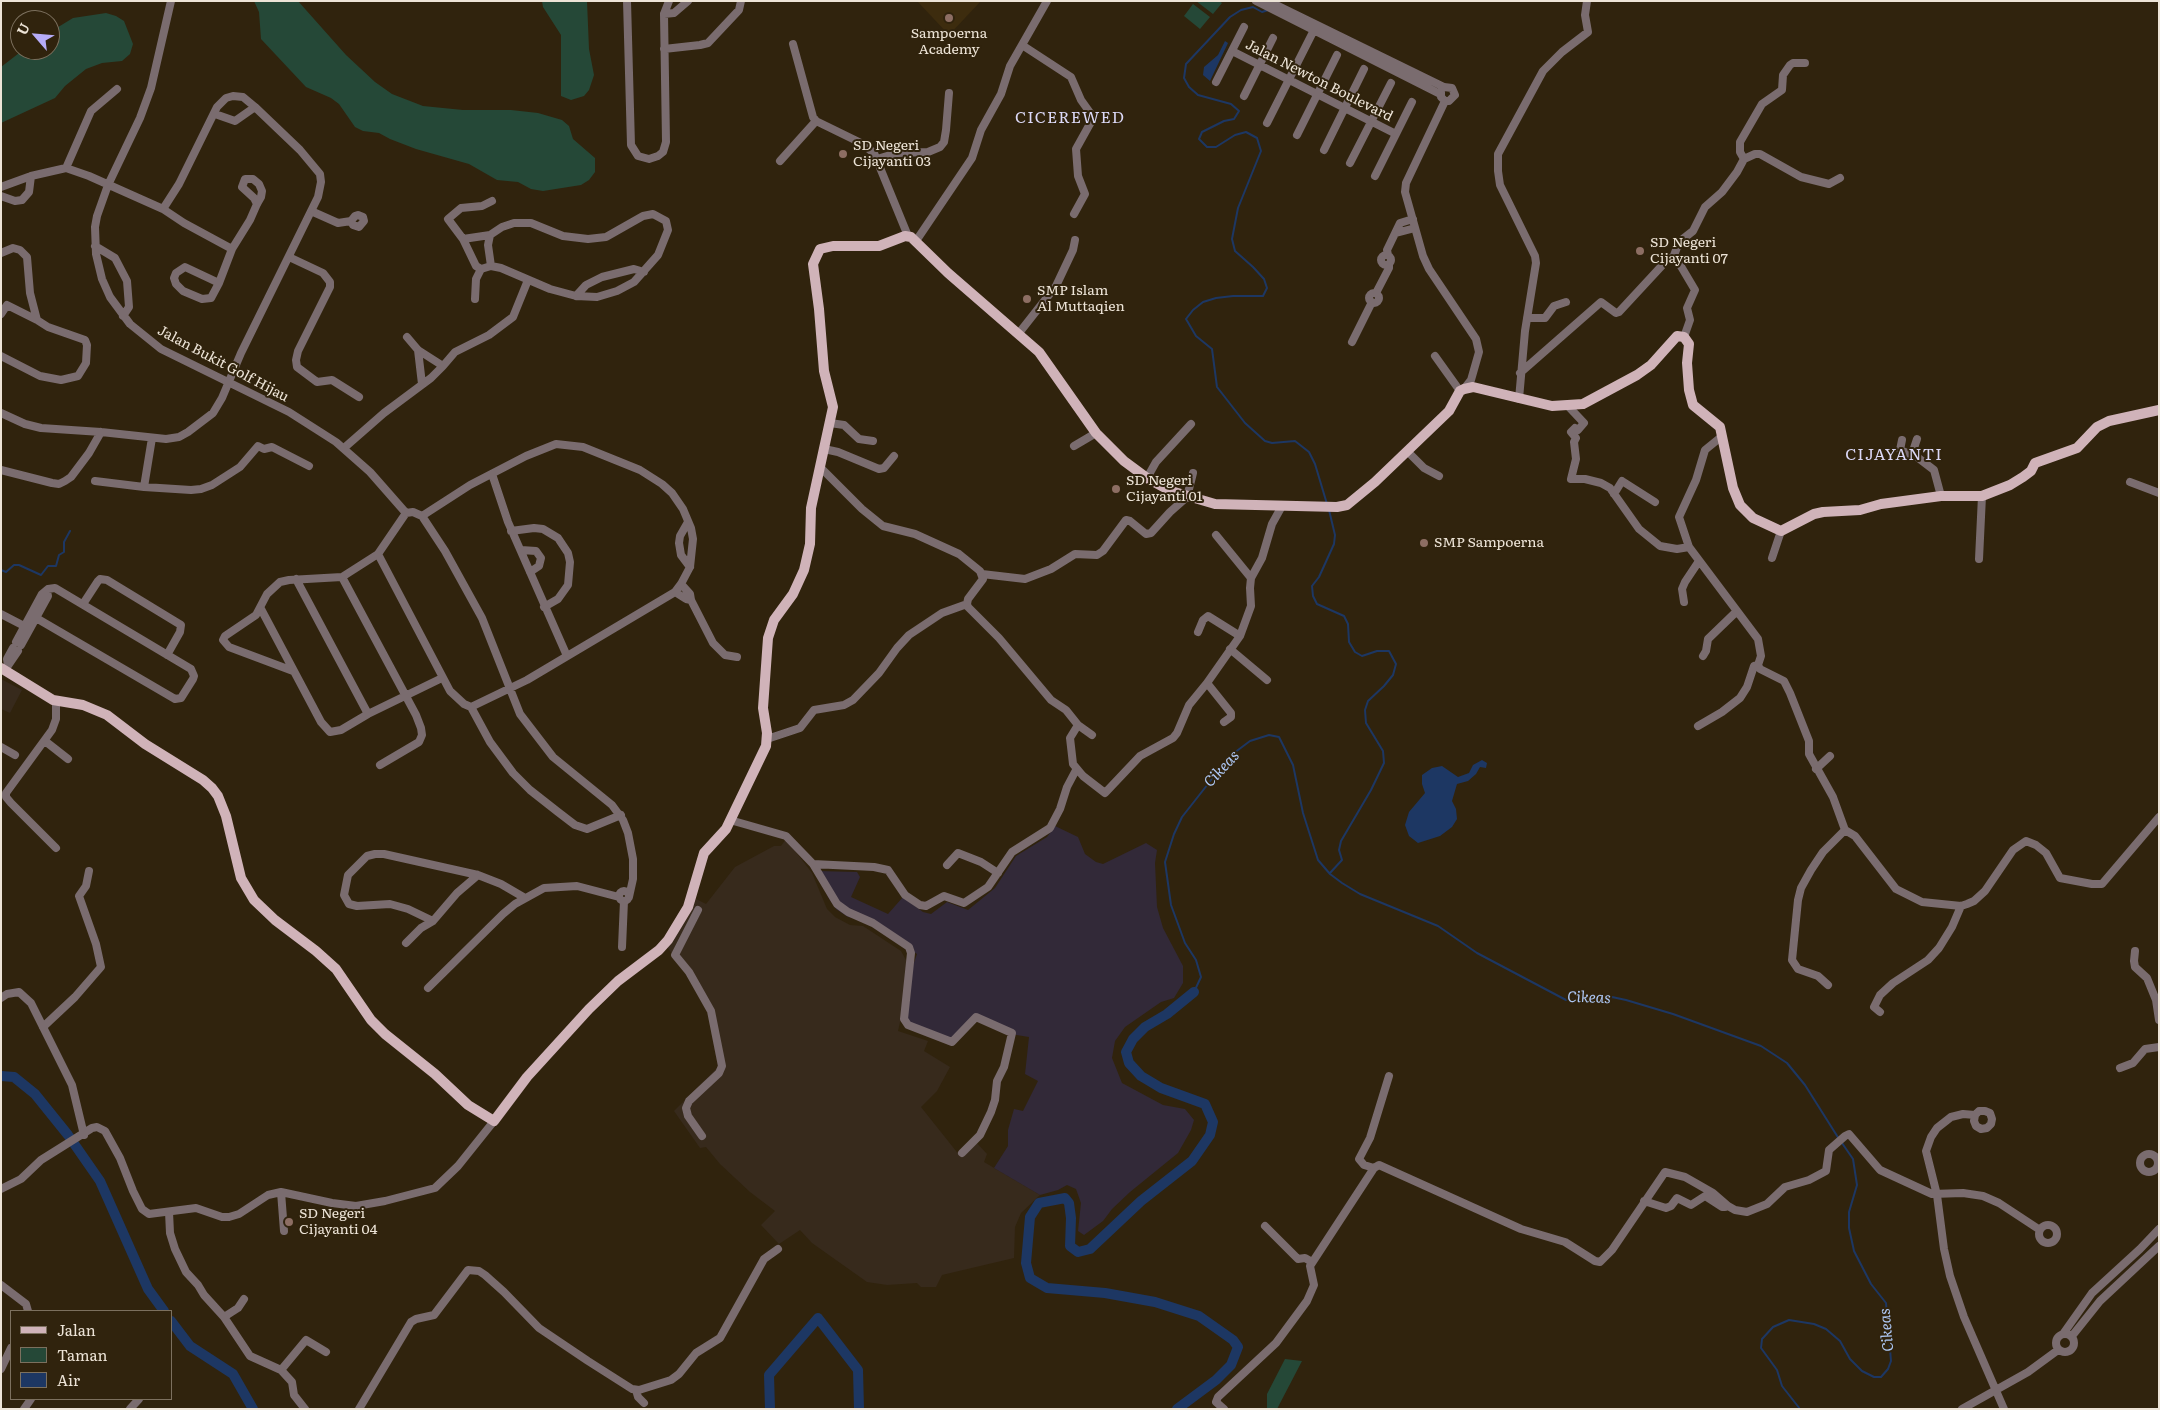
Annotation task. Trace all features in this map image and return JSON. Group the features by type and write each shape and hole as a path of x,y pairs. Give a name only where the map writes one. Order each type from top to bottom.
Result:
{"main road":[{"path":"4,668 56,701 83,705 107,715 145,744 203,780 212,788 218,796 226,816 241,878 254,900 275,920 328,960 371,1020 385,1034 435,1074 468,1105 494,1121 527,1076 589,1009 618,981 668,940 688,907 704,853 719,838 730,820 766,746 767,739 763,708 768,638 774,620 793,594 804,570 810,544 811,508 833,403 822,360 819,309 812,264 815,255 826,246 879,246 912,239 1039,352 1050,365 1096,433 1124,462 1147,478 1187,497 1215,504 1337,507 1347,505 1356,499 1449,411 1462,390 1473,387 1552,406 1582,404 1637,376 1651,365 1677,336 1684,337 1689,344 1687,363 1689,390 1693,405 1720,427 1734,488 1740,505 1753,518 1782,531 1814,514 1823,512 1851,511 1881,504 1941,496 1982,496 2016,481 2030,471 2036,463 2077,448 2097,427 2110,421 2159,410"}],"street":[{"name":"Jalan Bukit Golf Hijau","path":"171,1 151,88 140,118 108,185 96,222 96,246 102,279 110,297 130,324 161,349 229,381 288,412 344,448 385,488 406,513"},
{"path":"627,1 630,139 634,152 642,158 655,158 663,152 665,147 664,14 669,1"},
{"path":"664,14 674,13 688,1"},
{"path":"664,49 700,46 708,43 739,10 741,1"},
{"path":"793,44 811,112 816,121 869,148 877,159 912,239 972,158 981,130 1001,94 1010,66 1047,1"},
{"path":"1256,1 1278,9 1443,94 1406,182 1405,192 1429,269 1476,339 1478,352 1470,380 1462,390 1435,356"},
{"path":"1268,1 1278,9"},
{"path":"1519,399 1520,373 1527,318 1536,269 1535,256 1500,185 1498,154 1544,71 1562,52 1588,32 1584,15 1587,1"},
{"path":"1216,82 1244,27"},
{"path":"1267,123 1315,28"},
{"path":"1244,96 1273,38"},
{"path":"1022,45 1072,78 1081,100 1091,114 1091,122 1076,148 1078,176 1085,195 1074,214"},
{"name":"Jalan Newton Boulevard","path":"1232,51 1396,134"},
{"path":"1296,135 1337,55"},
{"path":"1744,159 1740,152 1740,142 1762,104 1782,90 1783,75 1793,63 1805,63"},
{"path":"1324,150 1364,69"},
{"path":"1350,163 1391,83"},
{"path":"66,168 91,111 116,89"},
{"path":"877,159 897,153 928,152 940,147 944,142 949,93"},
{"path":"1,413 25,424 41,428 152,438 178,437 201,424 213,413 222,398 318,197 321,182 320,174 300,150 255,107 243,97 233,96 222,102 179,184 163,209"},
{"path":"1375,176 1412,102"},
{"path":"215,114 235,122 255,107"},
{"path":"780,160 816,121"},
{"path":"1673,258 1679,242 1693,231 1704,207 1726,187 1744,159 1760,154 1801,177 1829,184 1840,178"},
{"path":"1,187 31,176 66,168 89,176 163,209 232,249"},
{"path":"1,196 14,201 22,200 29,192 31,176"},
{"path":"481,269 472,262 463,239 448,222 448,218 461,208 482,206 492,201"},
{"path":"220,283 185,267 174,278 176,284 183,291 202,300 211,298 220,283 232,249 257,204"},
{"path":"311,211 338,223 351,221"},
{"path":"463,239 490,235 502,227 523,222 531,223 563,236 578,239 606,237 649,214 663,218 668,224 666,238 658,255 634,282 617,292 597,297 576,296 550,289 508,271 491,266 481,269 476,279 475,299"},
{"path":"1352,342 1372,302 1379,300 1376,293 1389,268 1387,250 1400,223 1413,219"},
{"path":"1396,233 1415,228"},
{"path":"490,235 488,245 491,266"},
{"path":"1019,333 1056,286 1073,250 1075,240"},
{"path":"96,246 115,258 127,281 129,308 124,316"},
{"path":"1,253 12,248 20,250 27,257 30,293 37,320"},
{"path":"289,257 323,273 330,282 330,287 298,351 297,367 317,382 332,380 359,396"},
{"path":"1520,373 1601,302 1617,313 1665,260 1673,258 1679,262 1695,290 1688,308 1690,320 1684,337"},
{"path":"576,296 586,285 602,277 634,269 644,272"},
{"path":"344,448 443,366 455,352 489,335 513,317 528,280"},
{"path":"1527,318 1545,318 1554,306 1566,302"},
{"path":"1,314 4,303 48,327 84,340 87,345 86,363 78,376 61,380 48,378 26,370 1,356"},
{"path":"407,337 418,350 443,366"},
{"path":"418,350 422,384"},
{"path":"1567,405 1584,423 1578,430 1574,428 1571,432 1576,438 1574,442 1576,459 1571,479 1585,479 1601,483 1610,488 1630,518 1647,537 1668,549 1689,546"},
{"path":"830,423 844,426 859,439 873,441"},
{"path":"1147,478 1156,462 1191,424"},
{"path":"1,470 52,483 65,481 71,477 89,453 101,432"},
{"path":"1074,446 1096,433"},
{"path":"1698,726 1722,712 1740,698 1747,687 1754,666 1758,665 1761,656 1760,645 1689,546 1679,517 1696,480 1705,450 1722,437"},
{"path":"144,487 152,438"},
{"path":"1912,454 1917,439"},
{"path":"1902,440 1900,450 1924,461 1934,470 1941,496"},
{"path":"378,554 442,678 454,696 464,704 471,706 510,689 675,592 690,567 693,539 688,522 677,499 662,484 640,470 583,447 556,444 526,456 470,485 422,516"},
{"path":"95,481 191,490 206,488 240,467 258,446 264,449 272,447 309,466"},
{"path":"824,449 838,452 879,469 884,468 894,456"},
{"path":"1407,451 1424,468 1439,476"},
{"path":"767,739 800,728 814,710 844,704 853,700 879,673 897,648 909,636 942,613 966,604 983,579 982,574 975,566 959,554 915,534 884,526 862,509 820,468"},
{"path":"982,574 1026,579 1051,570 1075,554 1097,555 1103,551 1124,521 1130,520 1142,531 1151,533 1187,497 1192,473"},
{"path":"492,474 511,530 544,608 567,656"},
{"path":"1614,494 1622,481 1655,502"},
{"path":"2130,482 2159,493"},
{"path":"1979,559 1982,496"},
{"path":"1078,725 1070,738 1073,764 1076,770 1105,793 1140,756 1177,734 1188,705 1207,683 1240,636 1252,606 1251,578 1262,558 1272,524 1282,506"},
{"path":"293,672 252,657 225,644 223,640 225,636 247,622 261,609 267,594 280,582 296,579 342,577 378,554 406,513 413,512 422,516 445,551 482,618 520,714 542,744 564,767 612,805 620,815 628,833 633,859 633,886 624,898 622,947"},
{"path":"688,522 680,536 679,543 681,555 690,567"},
{"path":"511,530 544,529 558,538 568,553 570,562 568,585 558,599 544,608"},
{"path":"1772,558 1782,531"},
{"path":"1216,535 1251,578"},
{"path":"521,550 536,551 541,558 539,566 530,572"},
{"path":"1684,602 1682,589 1699,561"},
{"path":"342,577 406,696 416,716 422,735 419,742 380,765"},
{"path":"83,604 100,578 115,584 181,625 180,632 166,655"},
{"path":"296,579 368,714"},
{"path":"681,584 688,590 691,600 713,643 726,655 737,657"},
{"path":"4,668 7,659 17,647 34,616 42,594 55,588 193,672 194,676 186,692 178,699 164,693 34,616"},
{"path":"675,592 691,600"},
{"path":"966,604 999,638 1051,700 1066,710 1078,725 1092,735"},
{"path":"261,609 293,672 322,722 330,732 341,730 368,714 442,678"},
{"path":"1703,656 1711,635 1737,611"},
{"path":"1,614 27,628"},
{"path":"1198,632 1203,620 1208,616 1240,636"},
{"path":"1230,649 1267,680"},
{"path":"1758,665 1764,672 1784,681 1809,741 1809,754 1833,797 1845,830 1855,836 1890,883 1902,893 1922,902 1961,906 1974,901 1985,891 2013,850 2026,841 2036,845 2046,853 2060,878 2102,884 2159,817"},
{"path":"1207,683 1231,713 1231,717 1224,722"},
{"path":"56,701 56,719 45,741 7,789 6,797 56,848"},
{"path":"471,706 490,742 513,773 530,790 558,812 576,825 587,829 620,815"},
{"path":"45,741 68,759"},
{"path":"1,747 15,755"},
{"path":"1816,769 1830,756"},
{"path":"813,864 874,866 888,870 905,894 923,906 944,896 964,903 988,887 1012,852 1052,826 1066,787 1076,770"},
{"path":"730,820 786,836 813,864 837,904 848,912 873,923 909,947 911,953 904,1019 908,1025 952,1042 976,1018 1012,1033 1004,1067 997,1081 996,1095 991,1112 980,1134 962,1153"},
{"path":"1828,985 1818,976 1798,968 1792,960 1798,900 1801,888 1811,870 1824,852 1845,830"},
{"path":"947,865 958,853 981,862 998,873"},
{"path":"433,921 408,909 390,904 357,906 349,904 344,895 348,876 360,862 375,854 478,874 502,884 526,898"},
{"path":"43,1027 75,997 101,967 96,944 79,900 90,872"},
{"path":"406,943 421,928 433,921 457,893 478,874"},
{"path":"428,988 504,914 544,888 566,886 587,888 624,898"},
{"path":"1880,1012 1874,1007 1880,995 1893,983 1928,960 1952,927 1961,906"},
{"path":"698,910 675,955 689,972 711,1011 722,1066 719,1073 689,1100 686,1108 688,1116 702,1136"},
{"path":"2135,951 2135,966 2147,978 2156,1000 2159,1020"},
{"path":"1,998 16,991 22,993 31,1003 72,1085 81,1136"},
{"path":"2120,1068 2133,1063 2145,1049 2159,1047"},
{"path":"1374,1168 1364,1165 1359,1159 1370,1138 1389,1076"},
{"path":"1975,1115 1963,1114 1950,1117 1938,1128 1927,1144 1926,1159 1937,1195 1944,1249 1950,1276 1964,1317 2004,1409"},
{"path":"1,1189 21,1179 41,1160 92,1128 102,1128 120,1158 133,1192 142,1209 150,1214 196,1208 229,1217 240,1214 268,1195 281,1192 356,1206 425,1192 443,1182 494,1121"},
{"path":"1224,1409 1216,1402 1218,1397 1276,1344 1312,1293 1314,1280 1310,1269 1312,1262 1374,1168 1379,1165 1521,1229 1565,1242 1595,1261 1600,1262 1612,1250 1661,1174 1669,1171 1685,1176 1713,1193 1728,1206 1740,1212 1754,1210 1767,1204 1785,1187 1803,1182 1826,1171 1829,1150 1847,1134 1852,1135 1880,1170 1937,1195 1963,1193 1983,1196 1999,1203 2040,1230"},
{"path":"281,1192 284,1230"},
{"path":"1644,1201 1666,1208 1671,1206 1677,1198 1691,1205 1705,1196 1722,1207 1728,1206"},
{"path":"169,1212 170,1233 181,1263 204,1295 224,1317 250,1356 281,1370 292,1382 294,1394 305,1409"},
{"path":"1265,1226 1298,1259 1305,1258 1312,1262"},
{"path":"2058,1350 2056,1338 2063,1334 2092,1293 2159,1229"},
{"path":"2072,1336 2100,1301 2159,1246"},
{"path":"359,1409 411,1322 416,1318 434,1315 465,1272 471,1269 480,1271 504,1292 539,1328 636,1390 671,1380 682,1371 696,1353 720,1338 764,1259 778,1250"},
{"path":"1,1285 26,1304 28,1310"},
{"path":"224,1317 238,1308 244,1299"},
{"path":"2063,1334 2072,1336"},
{"path":"2058,1350 2069,1351 2073,1347 2074,1341 2072,1336"},
{"path":"281,1370 306,1340 326,1352"},
{"path":"1,1369 10,1350"},
{"path":"1962,1409 2028,1372 2058,1350"},
{"path":"636,1390 638,1397 644,1403"}],"shaded area":[{"name":"Sampoerna Academy","path":"917,1 981,1 949,35"},
{"path":"1,679 22,690 10,713 1,709"},
{"path":"1055,826 1078,837 1085,854 1096,862 1103,864 1146,843 1157,850 1155,863 1157,907 1163,928 1183,966 1183,983 1174,998 1161,1002 1125,1027 1115,1041 1112,1058 1122,1083 1163,1105 1185,1109 1194,1120 1191,1130 1178,1153 1130,1192 1112,1209 1103,1221 1084,1235 1078,1231 1081,1203 1076,1189 1067,1185 1058,1190 1040,1195 994,1168 1008,1146 1008,1130 1014,1109 1023,1111 1038,1081 1025,1074 1029,1037 1004,1033 980,1018 949,1044 906,1023 912,968 917,954 865,920 848,917 836,909 828,897 817,871 857,872 860,877 851,897 888,914 903,897 923,912 931,914 947,902 968,910 995,888 1016,856 1047,837"},
{"path":"786,839 812,873 827,909 835,917 850,925 863,926 901,951 906,960 906,996 898,1031 928,1041 924,1051 950,1067 937,1091 921,1107 960,1156 975,1141 987,1154 984,1162 1040,1195 1021,1213 1015,1227 1014,1258 942,1275 936,1287 921,1287 917,1283 887,1285 867,1282 812,1243 800,1230 779,1244 761,1225 775,1211 750,1192 720,1164 706,1147 700,1148 674,1111 718,1067 710,1015 693,983 667,947 688,917 696,899 706,904 735,867 774,846 781,846"}],"green space":[{"path":"254,1 298,1 346,55 375,82 392,94 423,106 463,110 511,110 538,113 562,120 569,126 573,139 595,158 595,172 589,180 581,185 543,191 531,189 518,182 497,180 469,164 416,149 379,133 363,131 355,127 339,104 331,98 306,87 261,39 259,12"},
{"path":"542,1 587,1 589,49 594,75 589,90 584,96 571,100 561,96 561,35 543,7"},
{"path":"1196,1 1219,1 1222,3 1213,14"},
{"path":"1193,4 1210,17 1200,29 1184,16"},
{"path":"106,13 124,21 133,44 130,54 122,61 102,63 86,69 65,86 55,98 1,123 1,67 10,60 60,60 60,26 73,18"},
{"path":"1285,1359 1302,1361 1277,1409 1267,1409 1267,1394"}],"water":[{"path":"1225,41 1228,43 1210,81 1203,75 1204,67 1218,55"},
{"path":"1482,760 1487,763 1486,768 1480,767 1476,774 1468,781 1457,784 1452,801 1456,809 1457,819 1452,827 1440,836 1418,843 1409,836 1405,825 1409,812 1425,793 1422,775 1432,768 1442,766 1458,777 1469,773 1473,765"}],"waterway":[{"path":"1268,10 1262,12 1253,7 1241,10 1230,17 1186,64 1184,78 1189,87 1198,95 1231,104 1239,111 1234,119 1224,121 1202,132 1199,139 1207,147 1216,147 1235,135 1246,132 1257,138 1261,151 1238,208 1232,239 1235,251 1264,279 1267,288 1263,296 1233,296 1203,302 1186,319 1196,336 1212,349 1217,387 1245,423 1265,441 1272,443 1295,441 1309,452 1315,464 1327,504"},
{"path":"1329,510 1335,535 1334,544 1319,577 1312,586 1313,596 1317,604 1344,616 1348,624 1349,642 1355,652 1362,656 1377,651 1389,651 1396,664 1393,675 1368,701 1365,710 1366,723 1383,751 1384,763 1371,790 1341,841 1339,850 1342,860 1330,873"},
{"path":"1,570 6,572 14,565 19,565 41,575 48,566 56,566 59,555 64,552 64,542 70,531"},
{"name":"Cikeas","path":"1194,992 1201,977 1196,960 1185,943 1171,905 1165,862 1174,834 1182,817 1230,756 1250,741 1269,735 1279,737 1293,765 1303,813 1318,860 1330,874 1342,883 1360,894 1438,926 1477,953 1566,1000 1612,997 1626,1000 1673,1014 1761,1046 1787,1063 1805,1085 1839,1139"},
{"path":"1177,1409 1216,1380 1231,1365 1238,1347 1233,1340 1199,1316 1155,1302 1105,1293 1047,1288 1030,1278 1026,1263 1030,1217 1039,1203 1065,1198 1069,1203 1071,1218 1070,1246 1078,1252 1090,1249 1141,1201 1192,1161 1210,1135 1213,1122 1205,1104 1161,1088 1141,1076 1129,1063 1126,1052 1133,1039 1145,1027 1167,1014 1194,992"},
{"path":"1,1076 14,1077 35,1094 68,1135 100,1181 148,1289 163,1310"},
{"name":"Cikeas","path":"1800,1409 1782,1386 1777,1370 1761,1348 1762,1339 1773,1327 1789,1320 1814,1324 1826,1329 1840,1341 1850,1359 1862,1371 1874,1377 1881,1377 1888,1369 1891,1361 1886,1303 1871,1284 1854,1251 1849,1228 1849,1212 1857,1185 1853,1159 1842,1143"},
{"path":"770,1409 769,1375 818,1318 858,1370 859,1409"},
{"path":"172,1322 190,1346 233,1374 253,1409"}],"place":[{"name":"Sampoerna Academy","path":"949,18"},
{"name":"SD Negeri Cijayanti 03","path":"843,154"},
{"name":"SD Negeri Cijayanti 07","path":"1640,251"},
{"name":"SMP Islam Al Muttaqien","path":"1027,299"},
{"name":"SD Negeri Cijayanti 01","path":"1116,489"},
{"name":"SMP Sampoerna","path":"1424,543"},
{"name":"SD Negeri Cijayanti 04","path":"289,1222"}],"district":[{"name":"CICEREWED","path":"1070,118"},
{"name":"CIJAYANTI","path":"1894,455"}]}
